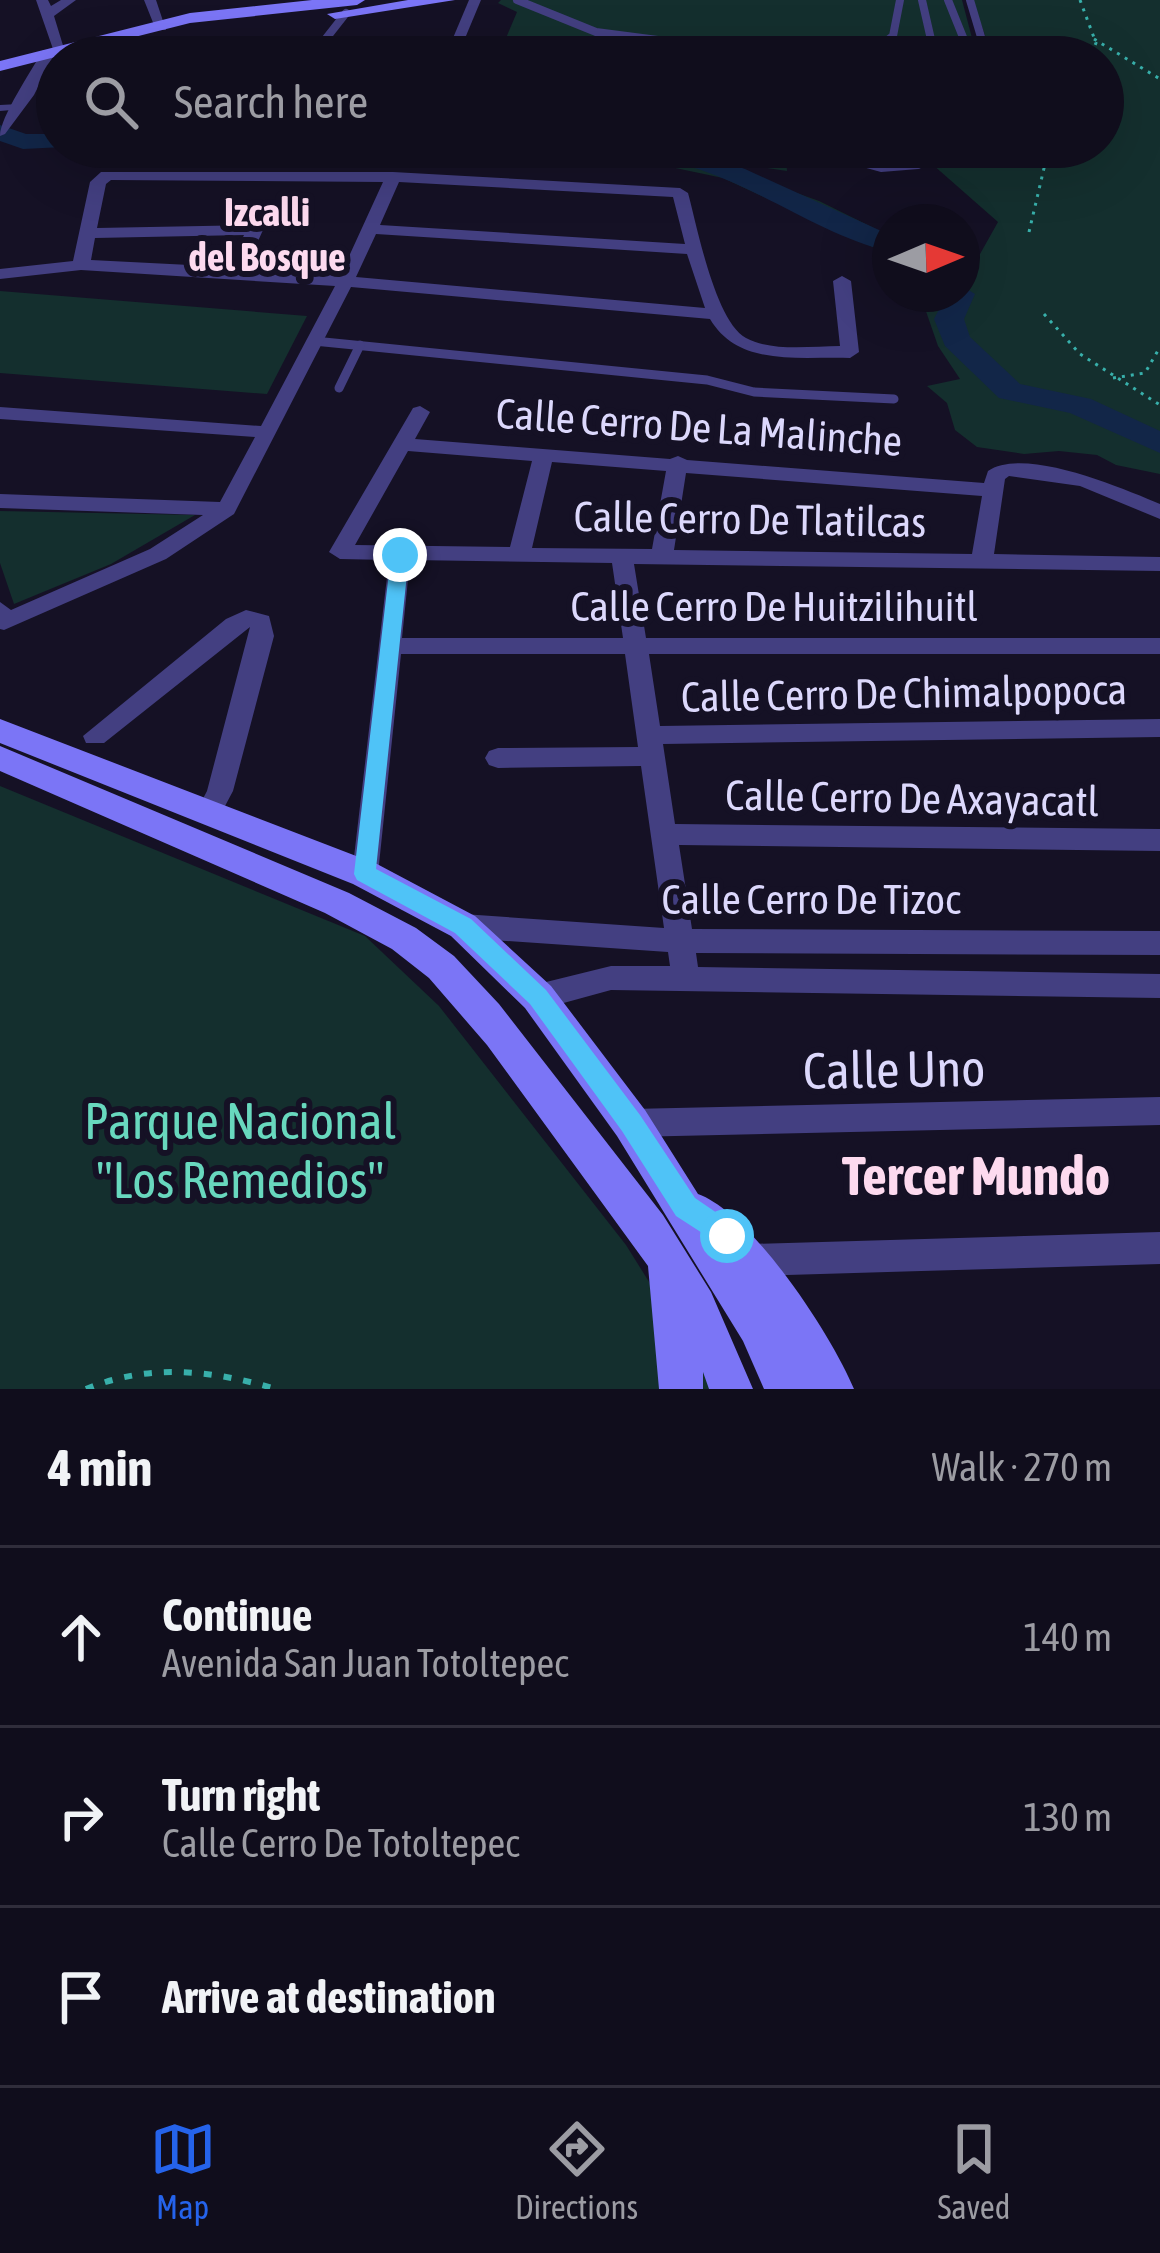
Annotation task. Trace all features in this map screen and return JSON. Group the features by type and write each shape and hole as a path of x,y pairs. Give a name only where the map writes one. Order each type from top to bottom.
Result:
{"main road":[{"path":"161,27 447,0"},
{"path":"125,36 190,19 309,2 351,6"},
{"path":"0,66 36,58"},
{"path":"0,731 365,874 463,926 538,997 631,1123 758,1326 786,1389"},
{"path":"0,758 337,903 426,954 470,996 664,1254 696,1305 731,1389"},
{"path":"686,1207 710,1220 750,1259 832,1389"},
{"path":"664,1254 681,1353 681,1389"}],"street":[{"path":"53,36 44,7 70,0"},
{"path":"150,0 161,27"},
{"path":"460,36 475,0"},
{"path":"1,130 36,83"},
{"path":"0,108 19,107"},
{"path":"81,265 98,182 107,175 393,177 680,194 715,314 728,335 741,343 850,352 842,281"},
{"path":"0,610 4,622 120,571 158,554 227,509 347,279 393,177"},
{"path":"371,229 698,250"},
{"path":"88,232 255,230 236,272"},
{"path":"0,274 81,265 236,272 715,314"},
{"path":"0,412 266,432"},
{"path":"399,444 420,412"},
{"name":"Calle Cerro De La Malinche","path":"399,444 992,490"},
{"name":"Calle Cerro De Tlatilcas","path":"399,444 340,552 1160,564"},
{"path":"519,555 544,455"},
{"path":"662,555 678,463"},
{"path":"982,561 995,476 1005,470 1084,480 1160,512"},
{"path":"0,501 227,509"},
{"path":"365,874 400,555"},
{"path":"622,555 686,980"},
{"path":"95,736 234,625 245,618 261,622 262,636 220,791 208,814"},
{"name":"Calle Cerro De Huitzilihuitl","path":"389,646 1160,646"},
{"name":"Calle Cerro De Chimalpopoca","path":"498,758 650,745 1160,728"},
{"name":"Calle Cerro De Axayacatl","path":"664,834 1160,840"},
{"name":"Calle Cerro De Tizoc","path":"463,926 579,938 681,941 1160,943"},
{"name":"Calle Cerro De Tizoc","path":"538,997 611,978 1160,986"},
{"name":"Calle Uno","path":"631,1123 1160,1111"},
{"path":"750,1259 1160,1248"}],"lane":[{"path":"517,0 596,32 629,36"},
{"path":"893,36 900,0"},
{"path":"922,0 930,36"},
{"path":"949,0 963,36"},
{"path":"970,0 981,36"},
{"path":"329,36 351,6"},
{"path":"866,168 904,168"},
{"path":"314,341 707,380 754,392 894,399"},
{"path":"339,388 360,345"}],"path":[{"path":"1080,0 1093,36"},
{"path":"1124,58 1160,80"},
{"path":"1029,232 1044,168"},
{"path":"1044,314 1080,354 1160,406"},
{"path":"1113,378 1145,373 1160,347"},
{"path":"86,1389 115,1375 171,1370 247,1380 276,1389"}],"green space":[{"path":"962,0 971,36 507,36 517,12 498,3"},
{"path":"972,0 1160,0 1160,474 1116,465 1097,455 1024,454 977,447 955,430 947,403 927,386 960,379 938,346 926,312 980,312 980,254 998,222 937,168 1124,168 1124,36 985,36"},
{"path":"675,168 727,168 819,201 872,227 872,247 723,178"},
{"path":"0,291 307,316 267,394 0,373"},
{"path":"0,511 195,515 111,564 14,604 0,563"},
{"name":"Parque Nacional \"Los Remedios\"","path":"0,786 365,936 439,1006 626,1245 716,1389 0,1389"}],"waterway":[{"path":"0,132 23,142 36,142"},
{"path":"718,168 872,239"},
{"path":"952,312 949,319 956,340 1010,391 1080,406 1160,443"}],"district":[{"name":"Izcalli del Bosque","path":"267,234"},
{"name":"Tercer Mundo","path":"976,1175"}],"route":[{"path":"400,555 365,874 463,926 538,997 686,1207 727,1236"}]}
